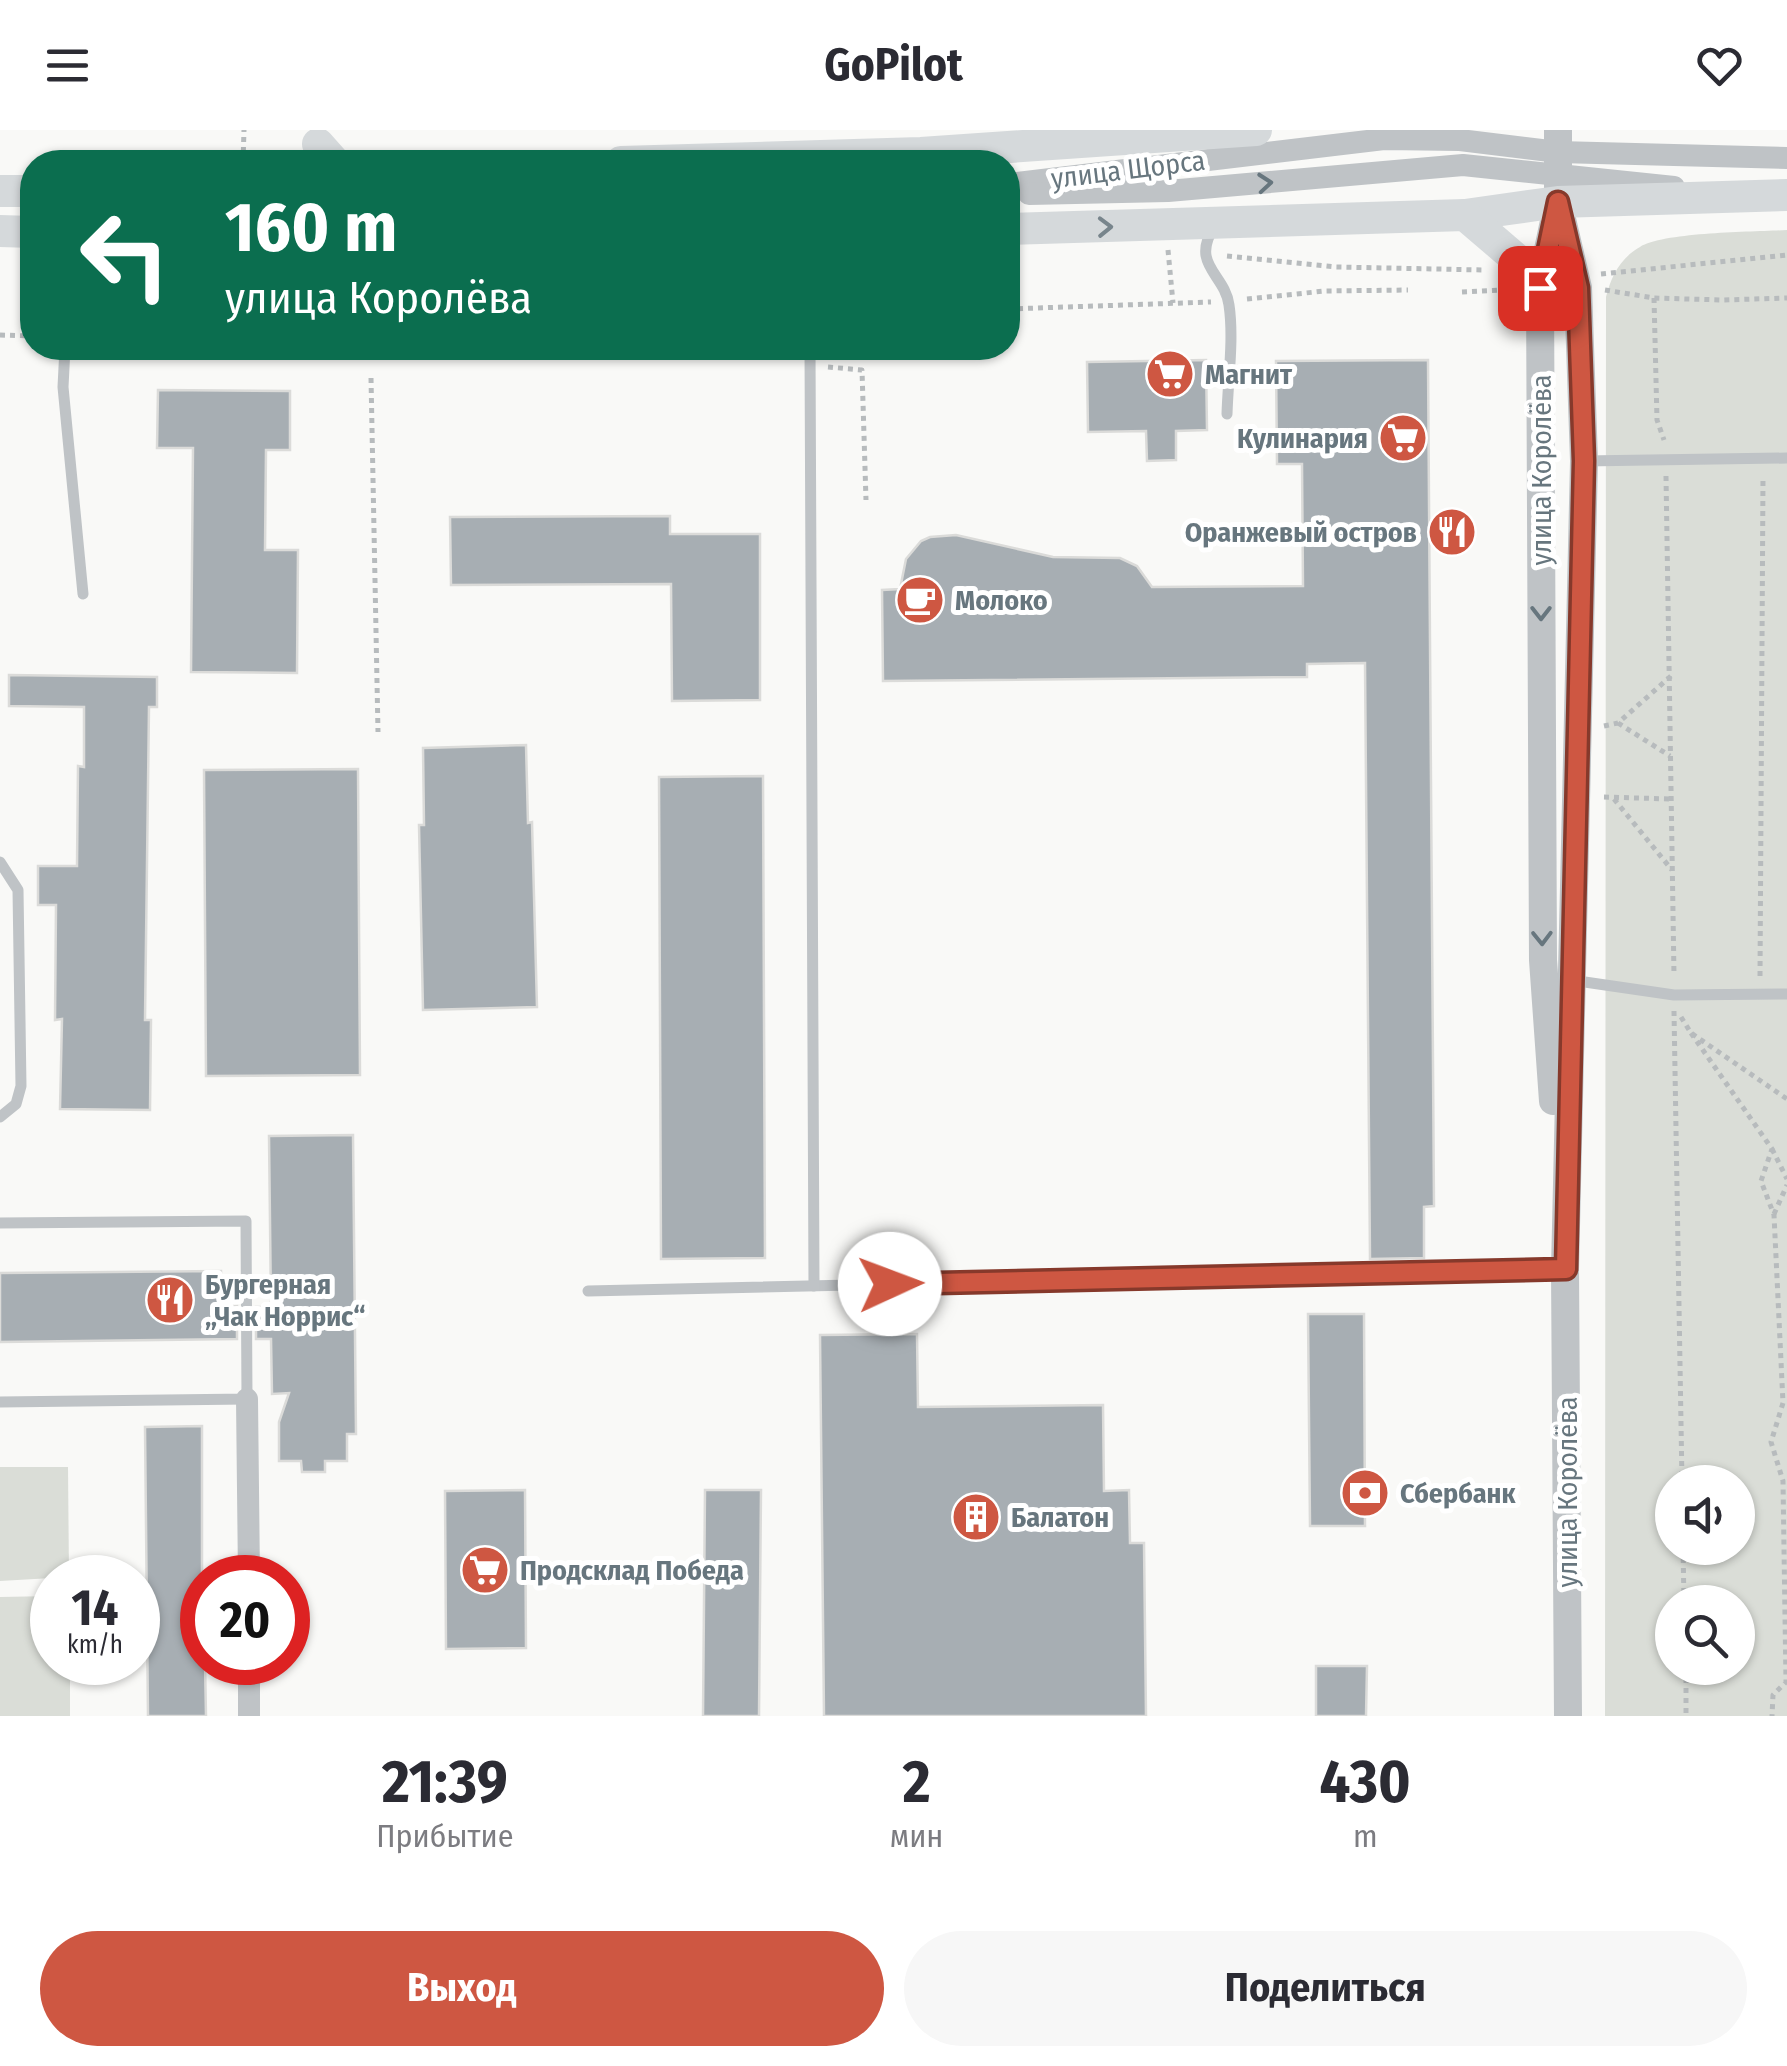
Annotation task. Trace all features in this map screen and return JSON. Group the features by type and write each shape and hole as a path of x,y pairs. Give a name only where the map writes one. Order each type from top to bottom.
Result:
{"main road":[{"path":"949,150 1256,130"},
{"path":"1020,230 1211,238 1465,215 1558,164 1751,196 1787,193"},
{"path":"1465,215 1534,280"}],"street":[{"name":"улица Щорса","path":"1020,183 1384,139 1460,140 1558,164"},
{"name":"улица Щорса","path":"1020,194 1168,191 1463,165 1787,158"},
{"name":"улица Королёва","path":"1558,164 1578,288 1584,461 1566,1269 1568,1716"},
{"name":"улица Королёва","path":"1558,164 1534,280 1543,960 1566,1269"},
{"path":"247,1399 248,1555"},
{"path":"249,1685 250,1716"}],"lane":[{"path":"1211,238 1208,269 1229,301 1228,414"},
{"path":"64,360 83,594"},
{"path":"810,360 814,1286"},
{"path":"1584,461 1787,458"},
{"path":"0,862 18,890 21,1086 16,1104 0,1117"},
{"path":"1571,980 1674,995 1787,994"},
{"path":"0,1223 246,1221 247,1399 0,1402"},
{"path":"588,1291 1566,1269"}],"path":[{"path":"1211,238 1336,267 1534,280"},
{"path":"1575,272 1602,274 1787,255"},
{"path":"1617,292 1654,298 1787,298"},
{"path":"1654,298 1658,420 1667,447 1682,1465"},
{"path":"810,365 862,370 866,500"},
{"path":"372,378 378,732"},
{"path":"1760,994 1763,458"},
{"path":"1618,724 1671,676"},
{"path":"1604,742 1604,723 1618,724 1671,757"},
{"path":"1604,780 1604,799 1672,799"},
{"path":"1614,799 1673,871"},
{"path":"1656,850 1672,847"},
{"path":"1680,1017 1772,1148 1787,1182 1774,1215"},
{"path":"1691,1033 1787,1099"},
{"path":"1772,1148 1761,1181 1774,1215 1783,1404 1787,1415"},
{"path":"1772,1716 1773,1696 1786,1683 1783,1481 1771,1442 1783,1404"},
{"path":"1783,1481 1787,1470"},
{"path":"1686,1685 1686,1716"}],"shaded area":[{"path":"1787,230 1787,1716 1605,1716 1606,297 1614,275 1633,251 1652,242"},
{"path":"0,1467 68,1467 69,1555 30,1555 30,1579 0,1581"},
{"path":"30,1596 30,1685 70,1685 70,1716 0,1716 0,1597"}],"building":[{"path":"1206,360 1207,430 1176,431 1176,460 1147,461 1146,431 1088,432 1087,362"},
{"path":"1428,360 1434,1206 1424,1207 1424,1258 1370,1259 1365,663 1307,664 1307,677 883,681 882,590 900,589 906,559 921,541 956,535 1053,557 1120,558 1137,566 1152,587 1303,586 1302,464 1277,464 1276,361"},
{"path":"158,390 290,391 290,450 266,450 265,550 298,550 297,673 191,672 193,448 157,448"},
{"path":"670,516 670,534 760,534 760,700 672,701 671,584 451,585 450,517"},
{"path":"9,675 157,677 157,707 149,707 145,1020 151,1020 150,1110 60,1109 62,1019 55,1020 56,905 38,905 38,866 77,866 78,766 84,767 84,707 9,706"},
{"path":"526,745 537,1007 423,1010 419,825 424,825 423,748"},
{"path":"358,769 360,1075 206,1076 204,770"},
{"path":"763,776 765,1258 661,1259 659,777"},
{"path":"353,1135 356,1434 347,1434 347,1461 325,1461 325,1472 302,1472 301,1461 279,1461 279,1422 289,1393 272,1394 271,1339 256,1339 256,1307 271,1307 269,1136"},
{"path":"221,1271 222,1306 237,1306 237,1339 0,1342 0,1273"},
{"path":"1308,1314 1364,1314 1365,1526 1310,1526"},
{"name":"Балатон","path":"917,1334 918,1407 1103,1405 1104,1491 1129,1490 1130,1543 1144,1543 1146,1716 824,1716 820,1335"},
{"path":"202,1426 202,1555 180,1555 180,1685 205,1685 206,1716 148,1716 148,1685 160,1685 160,1555 146,1555 145,1427"},
{"name":"Продсклад Победа","path":"525,1490 526,1648 446,1649 445,1491"},
{"path":"705,1490 761,1490 759,1716 703,1716"},
{"path":"1316,1666 1367,1666 1366,1716 1316,1716"}],"place":[{"name":"Магнит","path":"1170,374"},
{"name":"Кулинария","path":"1403,438"},
{"name":"Оранжевый остров","path":"1452,532"},
{"name":"Молоко","path":"920,600"},
{"name":"Бургерная „Чак Норрис“","path":"170,1300"},
{"name":"Сбербанк","path":"1365,1493"},
{"name":"Балатон","path":"976,1517"},
{"name":"Продсклад Победа","path":"485,1570"}],"route":[{"path":"890,1284 1566,1269 1584,461 1578,288 1558,202 1540,288"}]}
